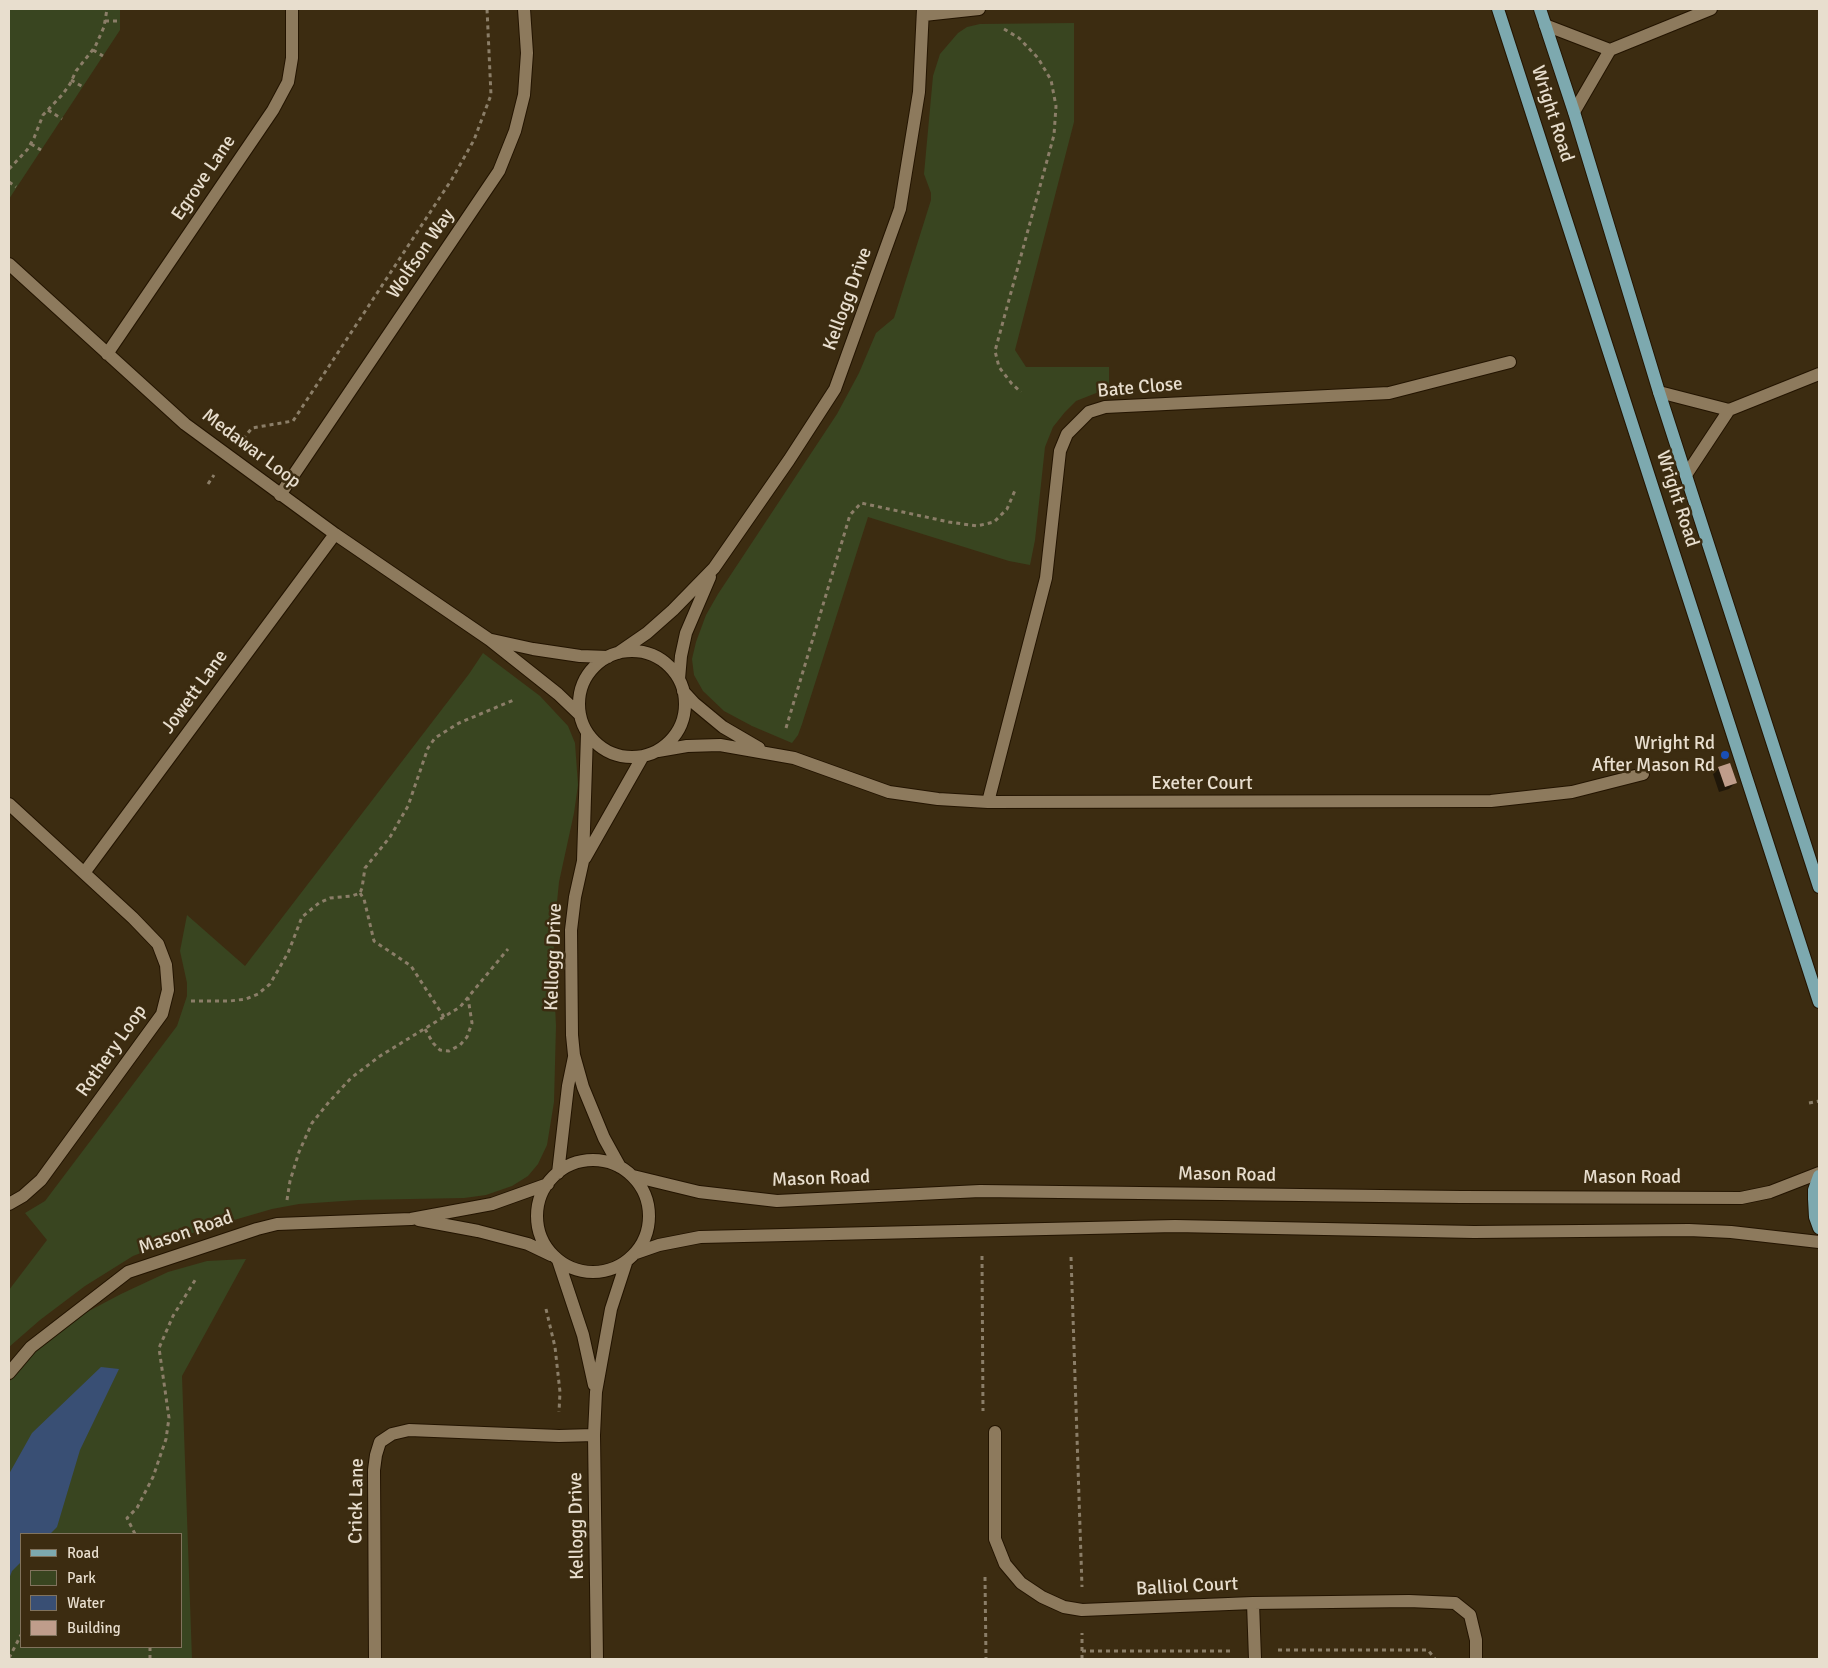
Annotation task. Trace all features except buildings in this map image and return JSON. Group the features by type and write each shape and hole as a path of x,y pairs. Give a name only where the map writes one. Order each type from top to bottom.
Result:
{"main road":[{"name":"Wright Road","path":"1498,9 1819,1002"},
{"name":"Wright Road","path":"1540,9 1574,112 1659,392 1819,887"},
{"path":"1819,1174 1814,1190 1814,1199 1815,1217 1819,1228"}],"street":[{"name":"Egrove Lane","path":"107,354 274,110 288,82 292,58 292,9"},
{"name":"Wolfson Way","path":"280,495 499,171 515,131 524,95 527,53 524,9"},
{"path":"923,12 979,9"},
{"path":"1574,112 1610,50 1711,9"},
{"name":"Kellogg Drive","path":"614,655 647,633 714,568 790,460 835,389 900,209 919,92 923,12"},
{"path":"1545,25 1610,50"},
{"name":"Medawar Loop","path":"9,264 185,424 335,534 490,640 558,694 580,715"},
{"name":"Bate Close","path":"988,802 1046,578 1060,451 1067,434 1089,412 1104,407 1389,393 1510,362"},
{"path":"1686,475 1728,410 1819,374"},
{"path":"1659,392 1728,410"},
{"name":"Jowett Lane","path":"84,873 335,534"},
{"name":"Kellogg Drive","path":"681,685 681,656 686,633 714,568"},
{"name":"Medawar Loop","path":"490,640 580,656 614,655"},
{"path":"636,651 653,655 668,665 681,685 685,712 679,728 670,741 658,751 628,758 613,754 598,746 587,734 580,715 579,702 582,686 590,672 601,660 614,655 636,651"},
{"name":"Exeter Court","path":"681,685 694,703 723,727 766,752"},
{"name":"Kellogg Drive","path":"587,734 583,860 575,897 571,930 572,1036 574,1055 592,1109 604,1138 620,1167"},
{"name":"Exeter Court","path":"658,751 687,746 720,745 766,752 794,758 889,792 938,799 988,802 1491,801 1572,792 1643,774"},
{"name":"Kellogg Drive","path":"583,860 643,756"},
{"name":"Rothery Loop","path":"9,804 134,918 158,944 166,965 168,990 162,1014 41,1180 23,1196 9,1204"},
{"name":"Kellogg Drive","path":"558,1173 568,1086 574,1055"},
{"path":"595,1160 608,1162 620,1167 633,1176 645,1194 649,1214 646,1235 636,1253 626,1263 616,1268 596,1273 576,1270 556,1259 544,1244 538,1228 538,1204 548,1184 558,1173 569,1166 595,1160"},
{"name":"Mason Road","path":"633,1176 699,1192 777,1200 980,1191 1452,1197 1741,1198 1770,1192 1819,1174"},
{"name":"Mason Road","path":"9,1372 31,1347 128,1272 277,1224 411,1219 492,1204 548,1184"},
{"name":"Mason Road","path":"411,1219 528,1244 556,1259"},
{"path":"636,1253 659,1245 700,1237 1175,1226 1474,1232 1689,1230 1731,1232 1819,1242"},
{"name":"Kellogg Drive","path":"556,1259 583,1335 596,1392"},
{"name":"Kellogg Drive","path":"597,1659 594,1435 596,1392 611,1309 626,1263"},
{"name":"Crick Lane","path":"375,1659 374,1470 380,1442 392,1434 409,1430 559,1436 594,1435"},
{"name":"Balliol Court","path":"994,1432 995,1539 1005,1564 1021,1583 1042,1597 1064,1607 1082,1610 1253,1603 1409,1601 1455,1603 1470,1615 1476,1640 1476,1659"},
{"path":"1253,1603 1255,1659"}],"path":[{"path":"9,169 31,144 39,122 62,95 79,66 93,50 100,38 107,9"},
{"path":"208,484 252,428 293,421 452,178 474,140 491,95 487,9"},
{"path":"105,21 120,21"},
{"path":"1004,29 1019,38 1038,58 1050,80 1056,106 1054,135 995,351 999,367 1021,392"},
{"path":"93,50 103,56"},
{"path":"72,80 83,87"},
{"path":"48,110 62,119"},
{"path":"31,144 41,150"},
{"path":"9,182 16,187"},
{"path":"786,728 850,515 862,503 949,522 977,526 994,522 1007,509 1016,488"},
{"path":"444,1017 411,966 374,940 364,899 360,893 365,868 390,837 404,813 414,792 428,748 436,738 459,723 516,699"},
{"path":"191,1001 230,1001 246,999 258,994 270,984 279,970 288,952 297,926 310,909 330,898 352,896 360,893"},
{"path":"287,1200 290,1181 299,1152 312,1123 328,1102 351,1078 380,1056 460,1007 508,950"},
{"path":"425,1029 433,1043 440,1050 449,1051 460,1045 468,1036 472,1023 468,997"},
{"path":"1809,1103 1819,1101"},
{"path":"1071,1257 1082,1659"},
{"path":"134,1533 127,1518 137,1508 153,1477 166,1439 169,1418 159,1348 173,1316 197,1277"},
{"path":"546,1309 555,1346 560,1392 558,1412"},
{"path":"9,1658 20,1637"}],"green space":[{"path":"9,9 120,9 120,30 9,199"},
{"path":"1074,23 1074,122 1015,350 1026,367 1109,367 1109,388 1076,401 1053,427 1045,447 1035,540 1030,565 1009,561 868,517 802,724 798,735 792,743 752,726 724,711 703,691 694,675 692,659 706,615 837,414 859,373 876,333 894,318 931,200 931,193 924,174 933,76 940,54 958,33 967,27 980,24"},
{"path":"483,653 540,696 568,726 575,743 578,785 559,882 555,922 553,963 556,1026 554,1102 547,1145 538,1164 528,1176 512,1186 486,1195 464,1198 358,1200 299,1204 272,1209 203,1229 133,1256 85,1286 40,1320 9,1347 9,1290 47,1240 25,1213 45,1201 177,1026 187,996 187,983 180,951 187,915 245,966 469,674"},
{"path":"246,1259 182,1376 192,1659 9,1659 9,1382 34,1352 85,1313 168,1272 207,1261"}],"water":[{"path":"101,1367 119,1369 80,1450 57,1527 51,1533 20,1533 20,1563 12,1571 9,1579 9,1474 32,1433"}],"place":[{"name":"Wright Rd After Mason Rd","path":"1725,755"}]}
